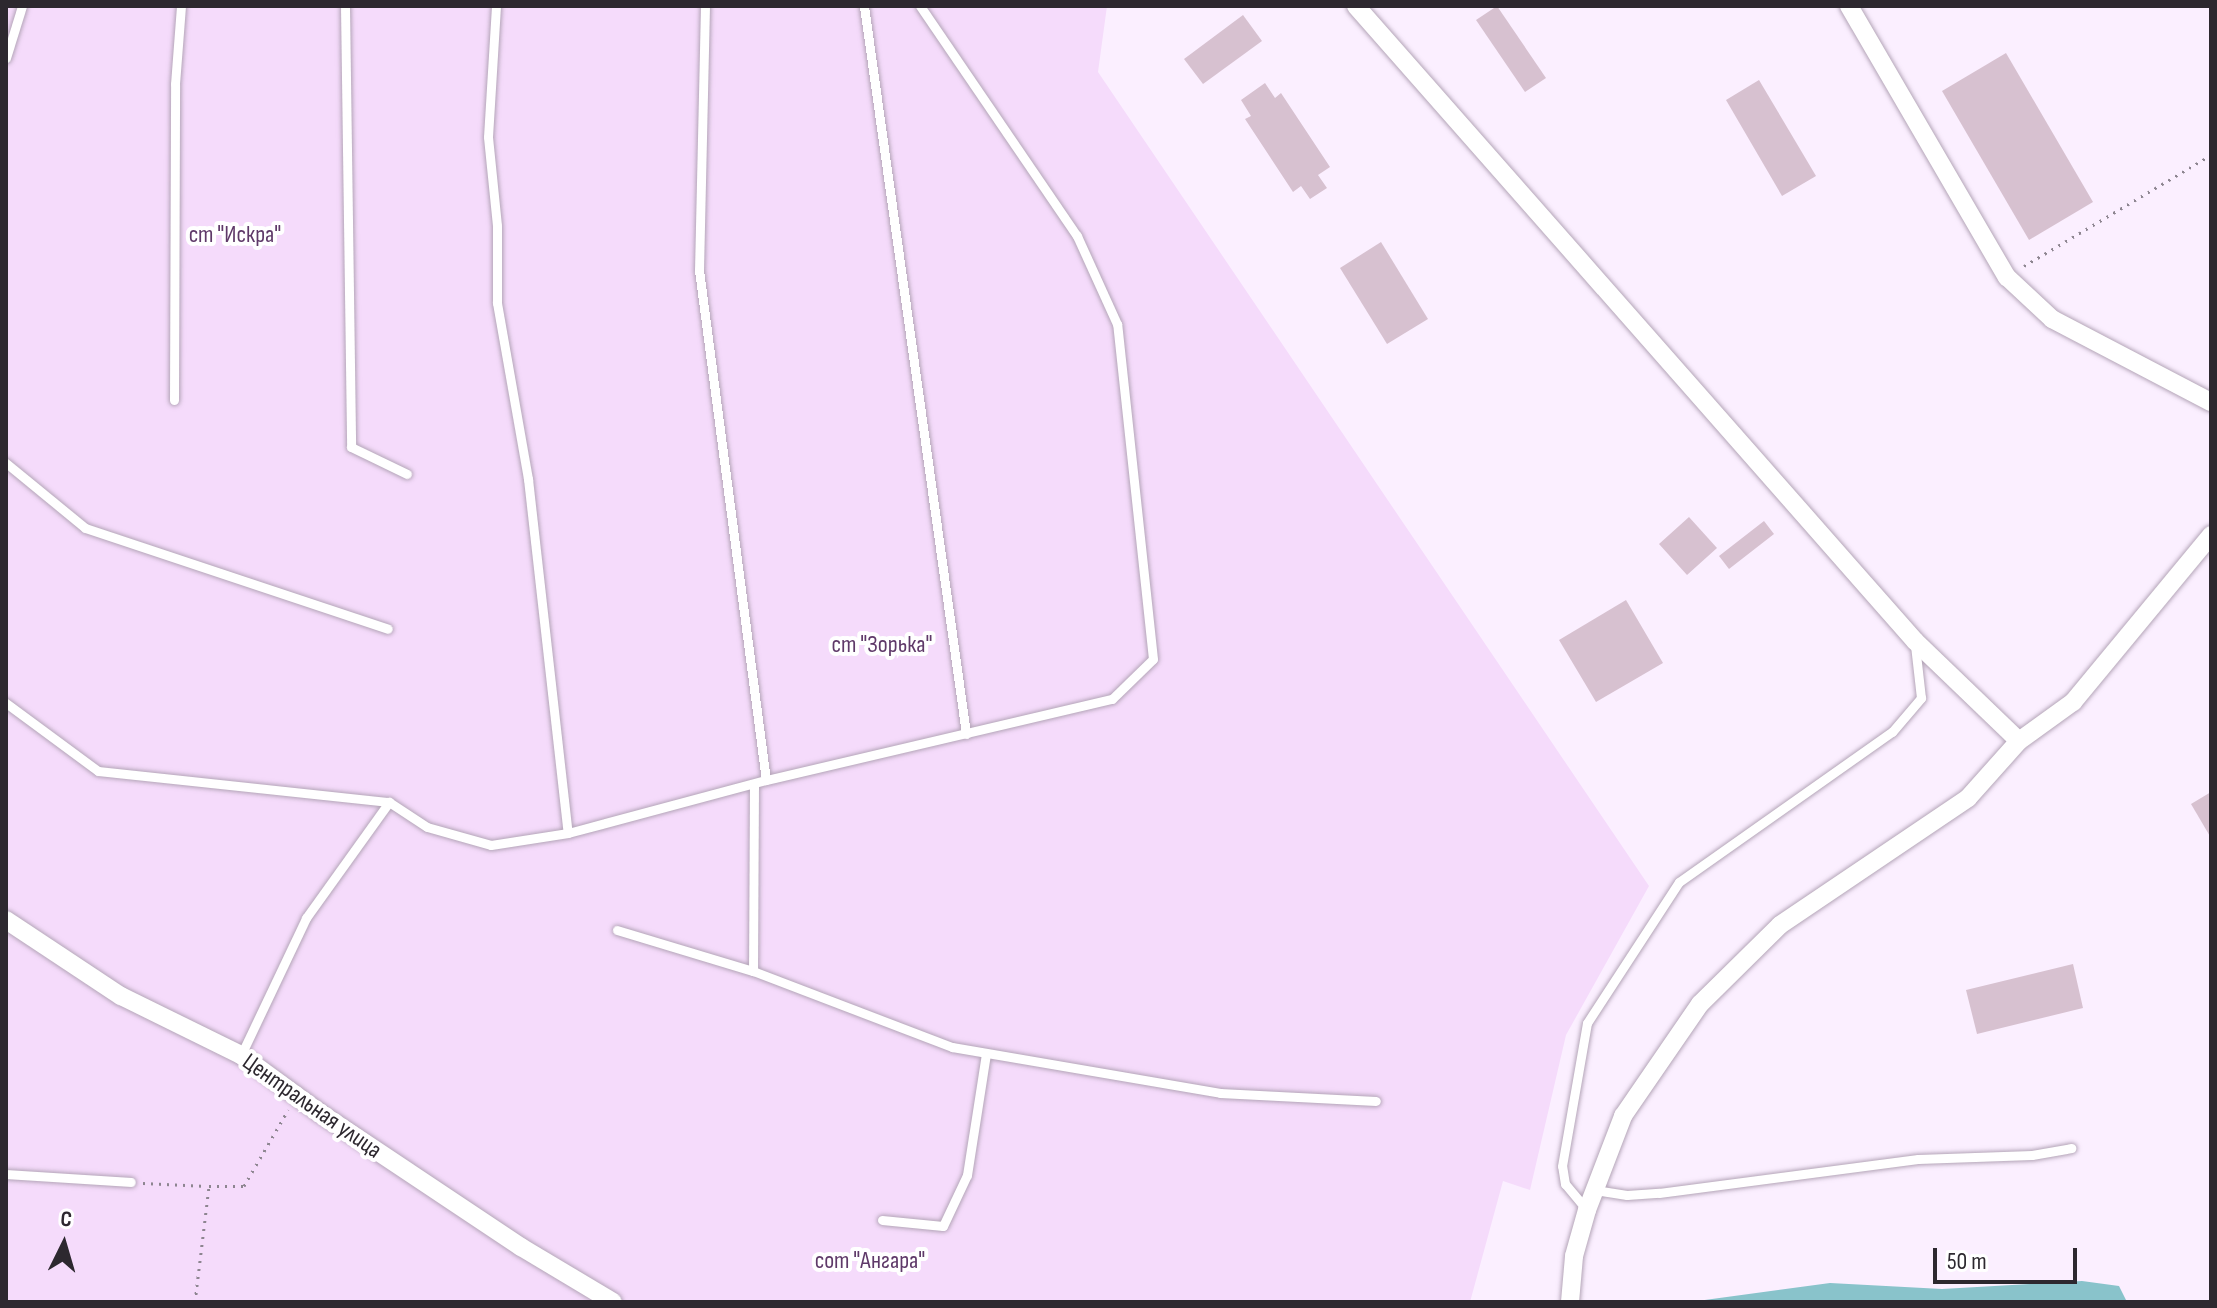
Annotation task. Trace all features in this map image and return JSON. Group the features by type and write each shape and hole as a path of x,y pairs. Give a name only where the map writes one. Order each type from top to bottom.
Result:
{"street":[{"path":"1356,6 1915,641 2019,741"},
{"path":"1849,6 2007,277 2052,319 2211,402"},
{"path":"1570,1302 1574,1256 1587,1210 1623,1116 1700,1004 1780,925 1968,798 2019,741 2073,702 2211,535"},
{"name":"Центральная улица","path":"6,920 121,996 241,1055 521,1247 613,1302"}],"lane":[{"path":"6,58 22,6"},
{"path":"174,400 175,84 181,6"},
{"path":"345,6 351,447 407,474"},
{"path":"496,6 488,137 497,226 497,303 528,479 568,833"},
{"path":"705,6 699,270 766,780"},
{"path":"864,6 966,734"},
{"path":"6,703 98,771 389,802 427,827 491,845 568,833 766,780 1112,699 1153,659 1117,324 1077,236 920,6"},
{"path":"6,463 85,528 388,629"},
{"path":"1587,1210 1565,1184 1562,1166 1587,1023 1679,882 1892,732 1921,698 1915,641"},
{"path":"753,971 754,784"},
{"path":"241,1055 306,918 389,802"},
{"path":"617,930 753,971 952,1047 1220,1093 1376,1101"},
{"path":"882,1220 943,1226 967,1175 986,1053"},
{"path":"1595,1190 1627,1195 1659,1193 1918,1159 2032,1155 2071,1148"},
{"path":"6,1174 131,1182"}],"path":[{"path":"2007,277 2211,155"},
{"path":"131,1182 244,1186 297,1096"},
{"path":"195,1302 209,1186"}],"green space":[{"name":"ст \"Зорька\"","path":"6,6 1107,6 1098,72 1649,886 1566,1035 1530,1190 1503,1181 1470,1302 6,1302"}],"water":[{"path":"2082,1281 2119,1286 2127,1302 1690,1302 1830,1283 1942,1289"}],"building":[{"path":"1497,6 1546,78 1525,92 1476,20"},
{"path":"1243,15 1262,41 1203,84 1184,59"},
{"path":"2006,53 2093,202 2029,240 1942,91"},
{"path":"1759,80 1816,176 1782,196 1726,100"},
{"path":"1265,83 1275,98 1281,93 1330,167 1318,175 1327,188 1310,199 1301,186 1293,192 1245,119 1251,116 1241,100"},
{"path":"1381,242 1428,319 1387,344 1340,268"},
{"path":"1689,517 1717,548 1687,575 1659,544"},
{"path":"1764,521 1774,534 1729,569 1719,556"},
{"path":"1626,600 1663,663 1596,702 1559,640"},
{"path":"2211,792 2211,838 2191,804"},
{"path":"2073,964 2083,1008 1977,1034 1966,990"}],"park label":[{"name":"ст \"Искра\"","path":"235,235"},
{"name":"сот \"Ангара\"","path":"870,1261"}]}
